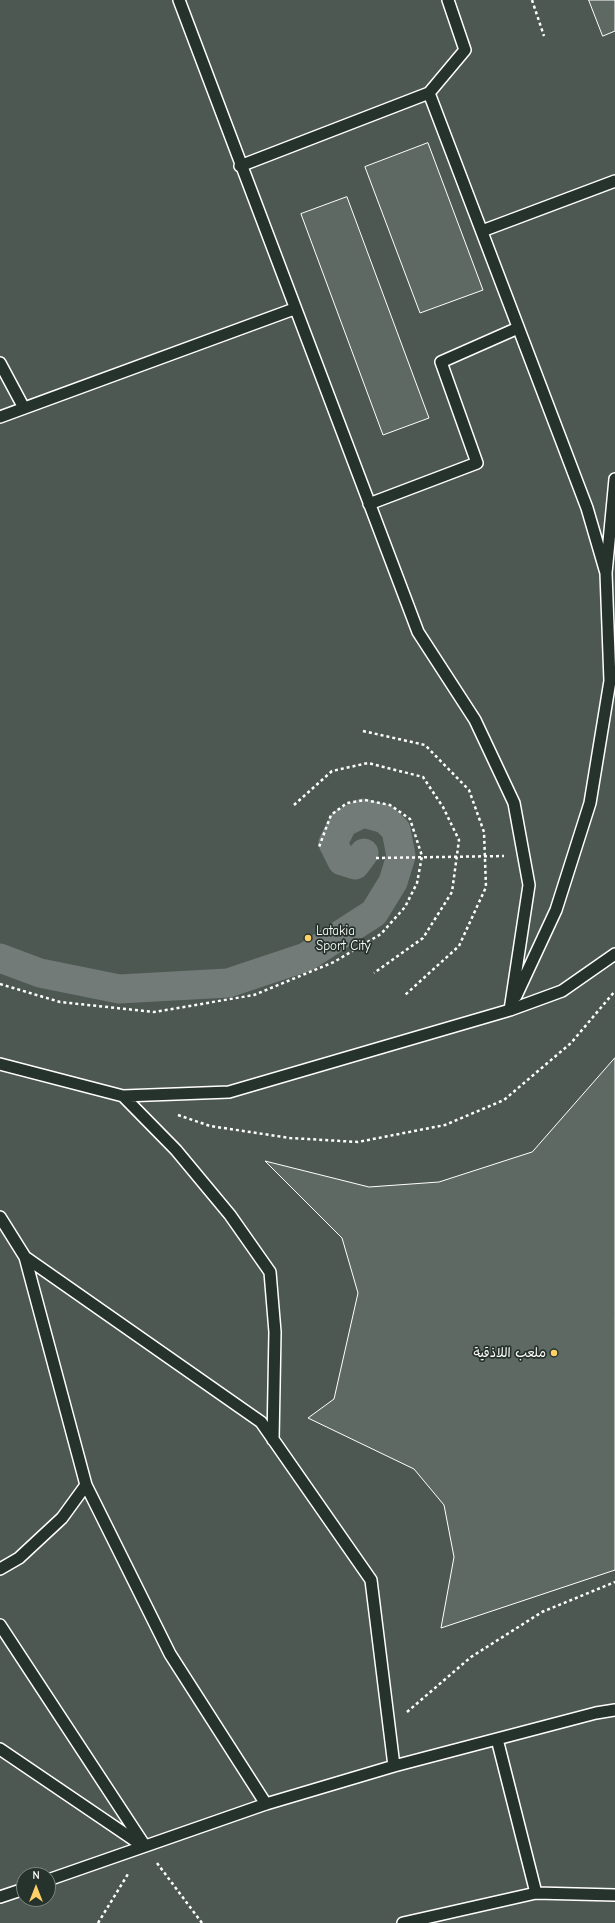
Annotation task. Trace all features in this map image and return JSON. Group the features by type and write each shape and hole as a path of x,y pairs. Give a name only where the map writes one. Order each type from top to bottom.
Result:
{"lane":[{"path":"179,0 240,166 418,632 475,720 514,803 529,885 510,1010"},
{"path":"240,166 429,93 465,50 448,0"},
{"path":"429,93 587,508 606,573"},
{"path":"482,231 615,181"},
{"path":"0,417 294,308"},
{"path":"369,504 477,464 440,362 518,328"},
{"path":"0,363 24,408"},
{"path":"510,1010 556,910 590,803 610,681 606,573 615,479"},
{"path":"0,1064 123,1096 229,1092 510,1010 562,991 615,954"},
{"path":"123,1096 181,1156 230,1215 270,1272 275,1332 273,1440"},
{"path":"0,1217 25,1257 86,1485 170,1654 266,1804"},
{"path":"25,1257 261,1422 371,1580 394,1766"},
{"path":"0,1569 19,1558 62,1518 86,1485"},
{"path":"0,1625 145,1846"},
{"path":"56,1877 266,1804 394,1766 596,1713 615,1710"},
{"path":"497,1739 536,1893"},
{"path":"0,1749 145,1846"},
{"path":"0,1897 16,1891"},
{"path":"403,1923 536,1893 615,1894"}],"path":[{"path":"532,0 544,36"},
{"path":"363,731 425,745 469,790 484,832 486,887 459,946 405,995"},
{"path":"294,805 332,771 368,763 423,777 444,807 459,840 452,892 423,938 374,973"},
{"path":"0,984 60,1002 154,1012 254,995 334,962 382,934 405,907 417,883 422,856 410,819 390,804 365,800 348,803 331,815 320,847"},
{"path":"376,858 414,856 524,855"},
{"path":"174,1113 210,1126 290,1138 358,1142 445,1124 504,1100 571,1043 615,990"},
{"path":"389,1728 471,1657 542,1612 615,1582"},
{"path":"98,1923 145,1846 202,1923"}],"shaded area":[{"name":"Latakia Sport City","path":"0,0 615,0 615,1923 0,1923"}],"building":[{"path":"589,0 615,0 615,31 603,36"},
{"path":"428,143 483,290 420,313 365,167"},
{"path":"347,197 429,418 383,435 301,214"},
{"path":"615,1058 615,1570 441,1628 454,1557 444,1505 414,1469 308,1418 334,1399 358,1293 342,1238 265,1161 369,1187 439,1182 532,1152"}],"waterway":[{"path":"0,958 40,973 119,989 228,983 306,957 374,913 393,882 401,856 396,830 385,819 363,813 343,823 333,843 342,861 355,865 364,853"}],"place":[{"name":"Latakia Sport City","path":"308,938"},
{"name":"ملعب اللاذقية","path":"554,1353"}]}
